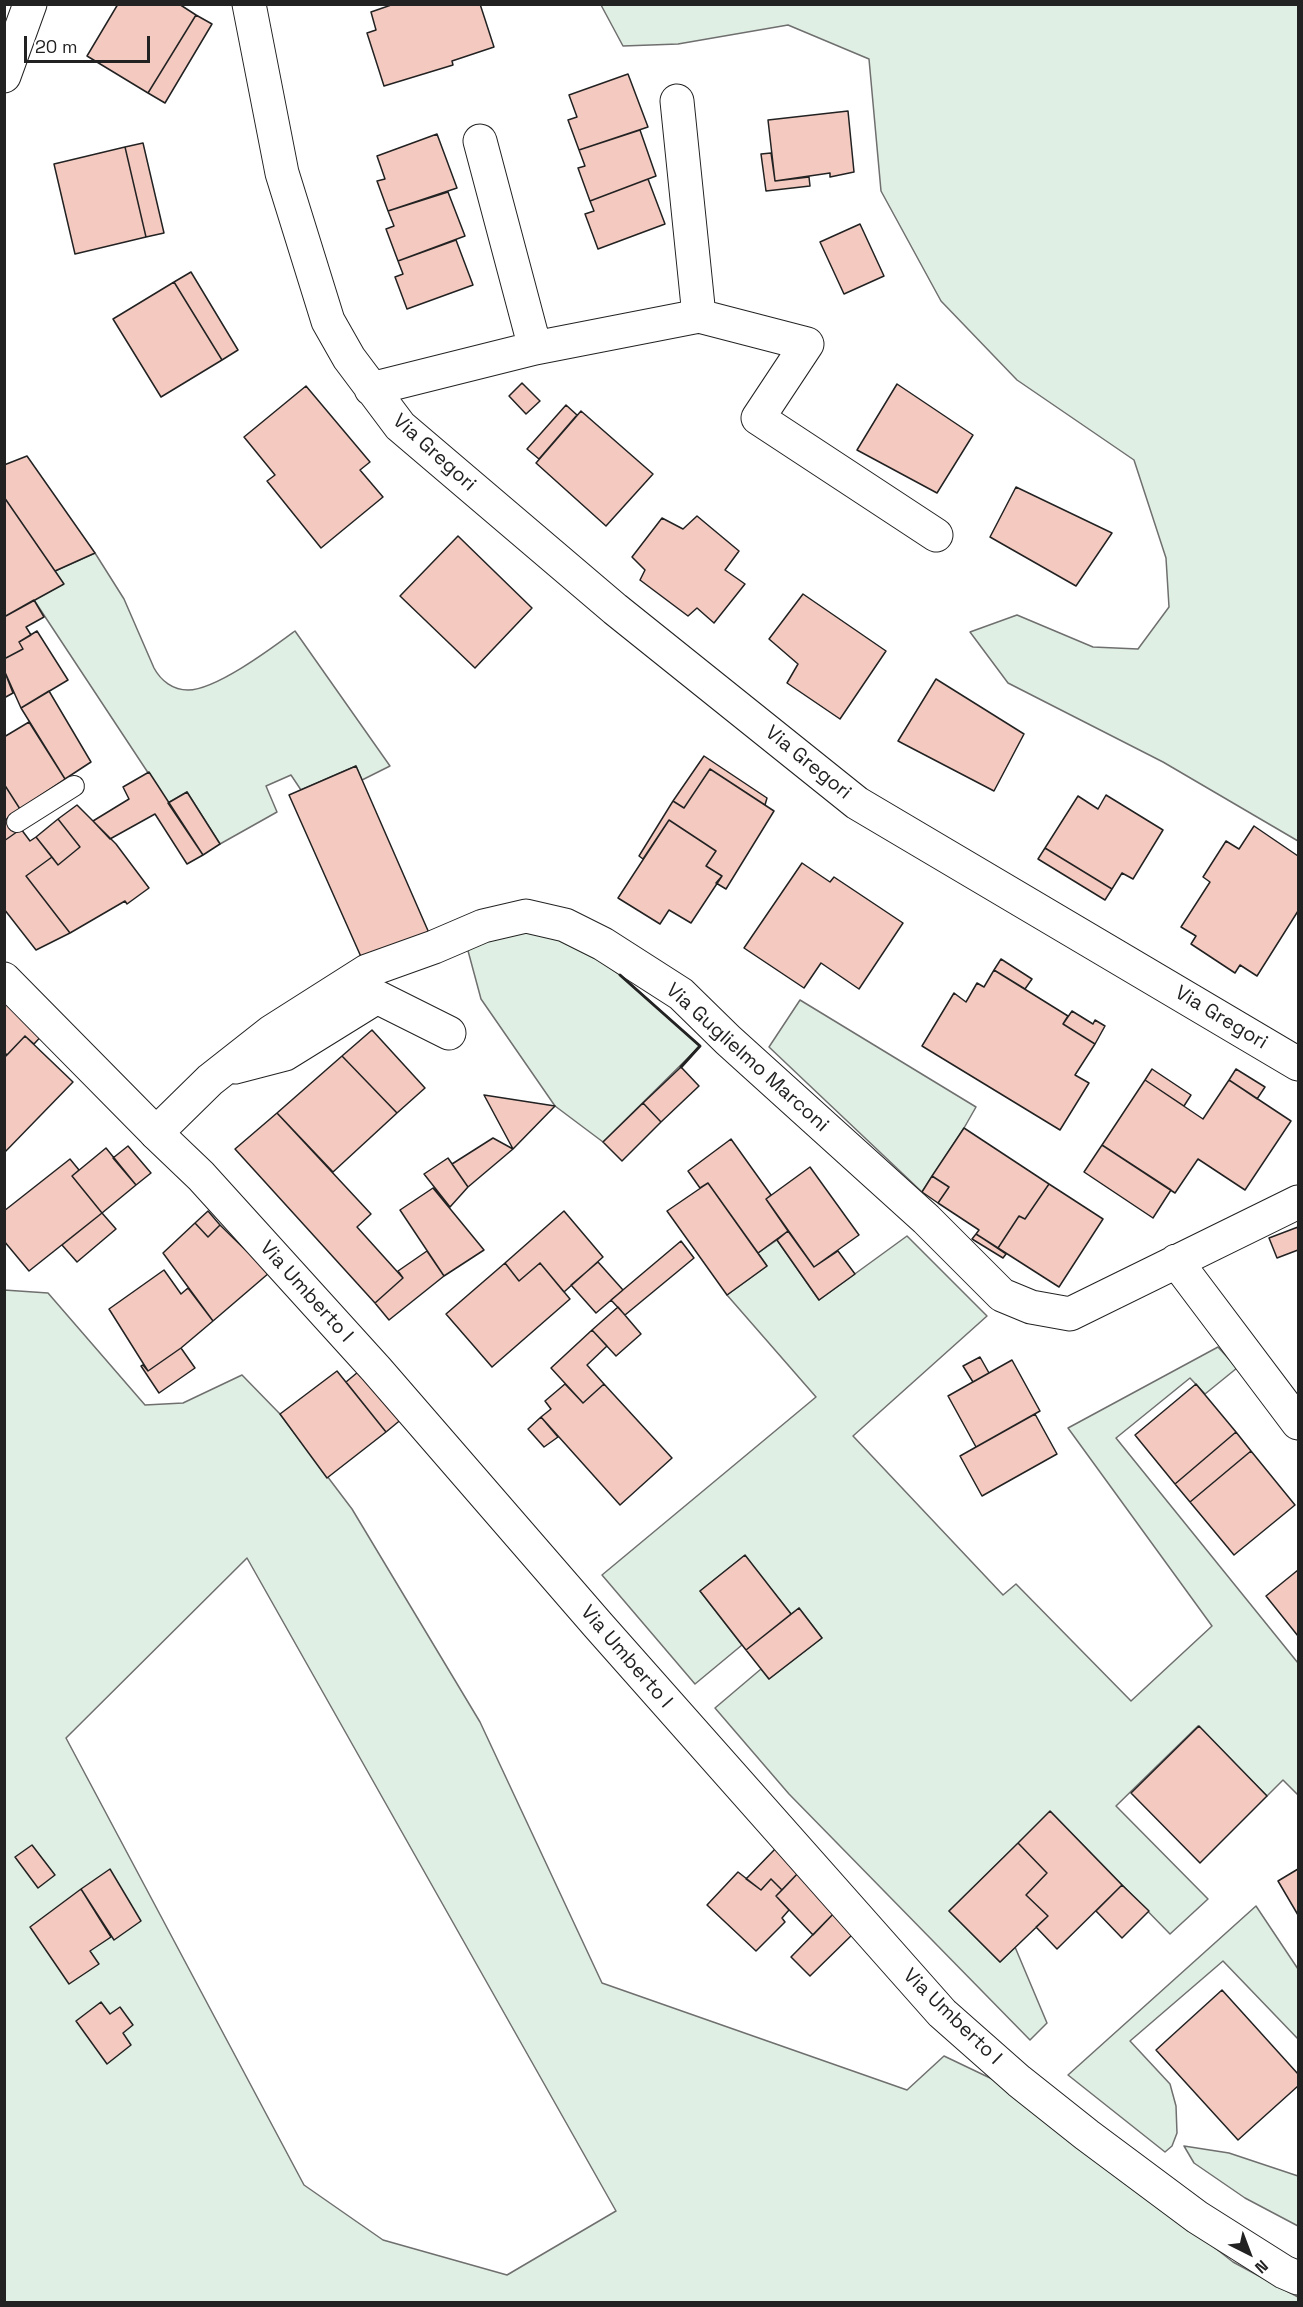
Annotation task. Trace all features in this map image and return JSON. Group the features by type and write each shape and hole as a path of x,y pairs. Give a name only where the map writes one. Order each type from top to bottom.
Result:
{"street":[{"path":"4,76 30,4"},
{"name":"Via Gregori","path":"249,4 282,174 328,321 349,358 400,426 615,609 857,803 1299,1064"},
{"path":"677,101 699,316"},
{"path":"480,141 535,348"},
{"name":"Via Gregori","path":"371,389 535,348 699,316 807,344 758,418 936,535"},
{"name":"Via Guglielmo Marconi","path":"156,1133 210,1080 271,1032 367,971 434,947 483,926 526,916 564,925 603,944 681,994 728,1040 926,1219 1002,1295 1031,1307 1070,1314 1299,1202"},
{"name":"Via Umberto I","path":"4,979 201,1176 376,1369 629,1660 942,2013 1019,2081 1197,2217 1284,2272 1299,2278"},
{"name":"Via Guglielmo Marconi","path":"225,1070 285,1054 377,997 449,1033"},
{"path":"1176,1261 1299,1423"}],"lane":[{"path":"17,822 74,786"}],"green space":[{"path":"601,5 1298,5 1298,841 1163,762 1008,683 970,632 1017,615 1093,647 1138,649 1169,607 1166,558 1134,460 1017,380 941,301 881,191 869,59 788,25 678,44 623,46"},
{"path":"95,553 124,599 154,668 168,684 188,690 213,683 243,667 295,631 390,766 362,780 356,766 301,790 291,775 266,786 277,812 220,844 187,792 168,803 34,600 63,584 55,571"},
{"path":"524,931 553,933 581,948 623,977 700,1046 603,1142 555,1106 481,999 467,947"},
{"path":"800,1000 976,1107 922,1192 769,1047"},
{"path":"907,1236 987,1316 853,1436 1003,1595 1016,1584 1131,1701 1212,1626 1068,1428 1218,1347 1237,1368 1205,1394 1190,1378 1116,1438 1298,1663 1298,1795 1283,1780 1267,1796 1198,1726 1116,1806 1208,1899 1170,1934 1051,1812 949,1911 1000,1962 1015,1947 1047,2023 1030,2040 789,1794 715,1708 761,1669 769,1679 822,1638 799,1608 791,1614 744,1556 700,1591 742,1645 695,1684 602,1575 816,1397 727,1295 767,1266 758,1253 777,1240 819,1300"},
{"path":"4,1290 48,1293 145,1405 183,1403 242,1375 280,1414 352,1509 480,1722 602,1983 907,2090 944,2056 1011,2088 1233,2262 1298,2297 1298,2302 5,2302","holes":["247,1558 616,2211 507,2275 383,2240 304,2185 66,1738"]},
{"path":"1256,1906 1298,1969 1298,2039 1223,1961 1130,2041 1170,2084 1176,2106 1177,2133 1172,2146 1165,2152 1068,2075"},
{"path":"1184,2146 1229,2153 1298,2176 1298,2226 1245,2198 1194,2163"}],"building":[{"path":"118,4 179,4 196,15 148,93 87,56"},
{"path":"394,4 480,4 494,47 452,61 453,65 384,86 367,33 376,30 371,12"},
{"path":"196,15 212,24 165,103 148,93"},
{"path":"628,74 648,127 579,150 568,120 577,117 569,95"},
{"path":"848,111 854,172 830,177 830,173 775,181 768,120"},
{"path":"640,130 656,176 590,201 578,168 585,166 579,150"},
{"path":"437,134 457,188 388,211 377,181 385,179 377,156"},
{"path":"143,143 164,233 146,237 125,147"},
{"path":"125,147 146,237 75,254 54,164"},
{"path":"771,153 775,181 809,177 810,186 766,191 761,154"},
{"path":"648,179 665,224 598,249 585,214 594,211 590,201"},
{"path":"448,192 465,236 398,261 386,229 394,226 388,211"},
{"path":"860,224 884,276 844,294 820,242"},
{"path":"456,240 473,285 407,309 395,277 403,274 398,261"},
{"path":"191,272 238,350 222,360 174,282"},
{"path":"174,282 222,360 161,397 113,319"},
{"path":"522,383 540,401 526,414 509,396"},
{"path":"897,384 973,435 937,493 857,450"},
{"path":"306,386 370,462 360,470 383,497 321,548 267,481 275,475 244,437"},
{"path":"566,405 577,415 539,459 527,449"},
{"path":"581,411 653,474 606,526 536,463"},
{"path":"27,456 95,553 55,571 4,497 4,465"},
{"path":"1016,487 1112,533 1076,586 990,537"},
{"path":"4,497 64,584 4,617"},
{"path":"697,516 739,551 725,570 745,584 714,623 697,608 688,616 640,580 645,570 632,557 662,518 683,529"},
{"path":"458,536 532,608 475,668 400,596"},
{"path":"803,594 886,651 840,719 787,683 798,664 769,639"},
{"path":"34,600 44,617 26,627 31,635 19,642 23,649 4,659 4,617"},
{"path":"37,631 68,680 21,708 4,670 4,659 23,649 19,642"},
{"path":"4,670 13,693 4,698"},
{"path":"936,679 1024,734 994,791 898,741"},
{"path":"49,691 91,762 65,779 21,708"},
{"path":"29,722 65,779 20,809 4,784 4,737"},
{"path":"704,756 767,798 765,805 710,769 684,808 673,801"},
{"path":"356,766 429,933 362,959 289,795"},
{"path":"710,769 774,811 726,889 716,883 722,876 706,866 716,851 669,820 643,859 639,856 673,801 684,808"},
{"path":"149,772 203,855 187,864 155,814 110,839 93,821 129,799 123,787"},
{"path":"4,784 20,809 4,821"},
{"path":"187,792 220,844 203,855 168,803"},
{"path":"1106,795 1163,830 1133,879 1122,873 1112,889 1045,848 1078,796 1098,809"},
{"path":"77,805 116,844 149,888 127,904 125,901 70,933 26,876 52,857 58,865 80,847 58,819"},
{"path":"13,816 21,829 4,841 4,821"},
{"path":"58,819 80,847 58,865 36,837"},
{"path":"669,820 716,851 706,866 722,876 691,923 669,910 660,924 618,898"},
{"path":"1254,826 1298,856 1298,911 1257,976 1240,965 1235,973 1191,944 1196,936 1181,927 1210,882 1203,877 1226,841 1239,849"},
{"path":"21,829 30,841 36,837 52,857 26,876 70,933 36,950 4,909 4,841"},
{"path":"1045,848 1112,889 1105,900 1038,859"},
{"path":"802,863 830,882 834,877 903,923 859,989 821,963 804,988 744,948"},
{"path":"1001,959 1032,979 1025,989 994,970"},
{"path":"994,970 1068,1016 1063,1024 1095,1044 1075,1075 1089,1083 1060,1130 922,1046 954,993 966,1002 977,983 984,987"},
{"path":"4,1000 46,1031 34,1044 25,1036 7,1055 4,1052"},
{"path":"1072,1011 1093,1024 1095,1020 1105,1026 1095,1044 1063,1024"},
{"path":"372,1030 425,1088 397,1113 342,1056"},
{"path":"25,1036 73,1082 4,1153 4,1058"},
{"path":"342,1056 397,1113 333,1172 277,1113"},
{"path":"681,1067 699,1086 661,1122 643,1103"},
{"path":"1152,1069 1191,1095 1184,1106 1145,1080"},
{"path":"1236,1069 1265,1087 1257,1099 1229,1080"},
{"path":"1145,1080 1203,1119 1229,1080 1291,1121 1245,1190 1198,1159 1175,1193 1102,1145"},
{"path":"484,1095 555,1106 513,1149"},
{"path":"643,1103 661,1122 622,1161 603,1142"},
{"path":"277,1113 371,1214 357,1227 403,1278 375,1303 235,1149"},
{"path":"964,1128 1049,1184 1025,1219 1019,1216 998,1248 976,1234 979,1230 938,1203 949,1187 932,1176"},
{"path":"493,1138 513,1149 468,1187 452,1164"},
{"path":"731,1139 771,1195 766,1199 788,1231 758,1253 708,1183 700,1188 688,1171"},
{"path":"1102,1145 1171,1190 1153,1218 1084,1172"},
{"path":"128,1146 151,1173 136,1185 113,1158"},
{"path":"106,1148 136,1185 102,1213 72,1176"},
{"path":"448,1158 468,1187 450,1207 424,1174"},
{"path":"70,1159 79,1170 72,1176 102,1213 29,1271 4,1241 4,1211"},
{"path":"810,1167 859,1235 814,1267 766,1199"},
{"path":"932,1176 949,1187 938,1203 922,1192"},
{"path":"708,1183 767,1266 727,1295 667,1211"},
{"path":"1049,1184 1103,1219 1059,1287 998,1248 1019,1216 1025,1219"},
{"path":"433,1188 484,1250 444,1276 400,1210"},
{"path":"208,1211 220,1225 208,1237 195,1223"},
{"path":"564,1211 603,1257 564,1292 540,1263 519,1281 505,1263"},
{"path":"102,1213 116,1229 77,1262 62,1245"},
{"path":"195,1223 208,1237 220,1225 269,1273 213,1321 163,1253"},
{"path":"1298,1227 1298,1250 1277,1258 1269,1238"},
{"path":"788,1231 814,1267 838,1251 855,1274 819,1300 777,1240"},
{"path":"976,1234 1006,1254 1003,1258 972,1239"},
{"path":"681,1241 694,1258 625,1315 611,1300"},
{"path":"427,1251 444,1276 389,1320 375,1303 403,1278 398,1271"},
{"path":"598,1262 623,1290 596,1313 571,1285"},
{"path":"505,1263 519,1281 540,1263 570,1299 492,1367 446,1314"},
{"path":"164,1270 181,1294 188,1288 213,1321 181,1348 148,1371 109,1309"},
{"path":"618,1307 641,1334 616,1356 592,1330"},
{"path":"592,1330 607,1346 587,1365 604,1384 583,1403 551,1368"},
{"path":"181,1348 195,1368 159,1393 141,1366 143,1365 148,1371"},
{"path":"980,1357 989,1373 973,1382 963,1366"},
{"path":"1012,1360 1040,1411 976,1447 948,1396"},
{"path":"370,1362 409,1413 386,1432 346,1382"},
{"path":"337,1371 386,1432 327,1478 280,1414"},
{"path":"565,1384 583,1403 604,1384 672,1458 620,1505 541,1417 551,1409 545,1401"},
{"path":"1196,1384 1236,1432 1175,1484 1135,1435"},
{"path":"1035,1414 1057,1454 982,1496 960,1456"},
{"path":"541,1417 558,1437 544,1447 528,1429"},
{"path":"1236,1432 1251,1451 1190,1502 1175,1484"},
{"path":"1251,1451 1295,1505 1234,1555 1190,1502"},
{"path":"745,1555 791,1614 746,1650 700,1591"},
{"path":"1298,1570 1298,1636 1266,1596"},
{"path":"799,1608 822,1638 769,1679 746,1650"},
{"path":"1199,1726 1267,1796 1200,1863 1131,1793"},
{"path":"1050,1811 1122,1885 1057,1949 1036,1927 1048,1916 1026,1895 1047,1873 1018,1843"},
{"path":"1018,1843 1047,1873 1026,1895 1048,1916 1000,1962 949,1911"},
{"path":"32,1845 55,1875 38,1888 15,1857"},
{"path":"776,1848 800,1871 782,1890 771,1879 761,1890 746,1879"},
{"path":"110,1869 141,1921 114,1940 81,1889"},
{"path":"1298,1869 1298,1915 1278,1881"},
{"path":"800,1871 838,1909 813,1935 776,1896"},
{"path":"738,1872 761,1890 771,1879 782,1890 776,1896 789,1910 782,1918 785,1922 756,1951 707,1905"},
{"path":"1122,1885 1149,1911 1122,1938 1096,1911"},
{"path":"81,1889 111,1937 90,1951 99,1964 69,1984 30,1927"},
{"path":"838,1909 858,1929 810,1976 791,1957"},
{"path":"1222,1990 1298,2074 1298,2086 1238,2140 1156,2050"},
{"path":"101,2002 110,2014 120,2007 133,2025 123,2033 131,2045 107,2064 76,2021"}],"wall":[{"path":"620,975 700,1046 681,1067"}]}
